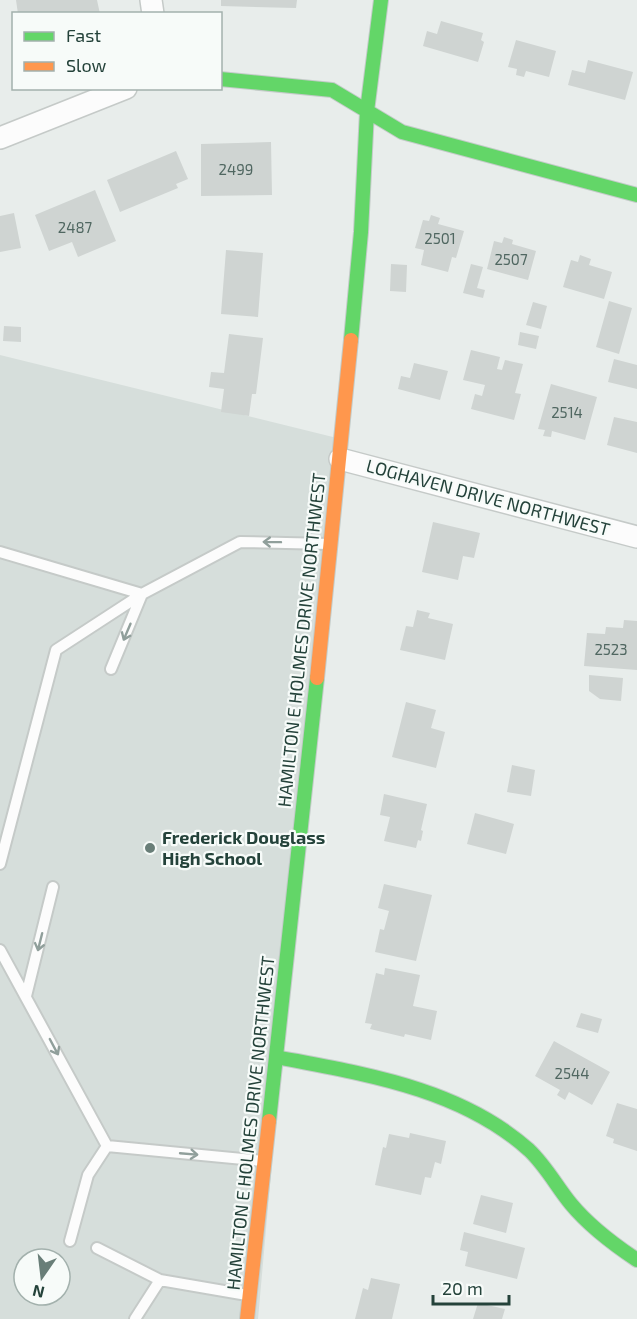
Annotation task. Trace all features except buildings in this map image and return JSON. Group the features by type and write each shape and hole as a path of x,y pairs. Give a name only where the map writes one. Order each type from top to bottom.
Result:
{"main road":[{"name":"HAMILTON E HOLMES DRIVE NORTHWEST","path":"248,1319 340,459 361,232 367,111 381,0"},
{"path":"222,79 332,90 402,132 637,195"},
{"path":"276,1057 382,1080 445,1097 480,1113 530,1151 580,1214 602,1235 637,1260"}],"street":[{"path":"0,138 121,90"},
{"name":"LOGHAVEN DRIVE NORTHWEST","path":"340,459 637,537"}],"lane":[{"path":"0,864 56,650 142,594 240,542 331,544"},
{"path":"0,552 142,594"},
{"path":"111,669 142,594"},
{"path":"26,996 53,887"},
{"path":"0,950 107,1146"},
{"path":"107,1146 265,1161"},
{"path":"70,1241 88,1174 107,1146"},
{"path":"97,1248 160,1280 250,1296"},
{"path":"135,1319 160,1280"}],"shaded area":[{"name":"Frederick Douglass High School","path":"0,355 337,438 258,1319 0,1319"}],"traffic: fast":[{"path":"351,340 361,232 367,111 381,0"},
{"path":"222,79 332,90 402,132 637,195"},
{"path":"269,1121 317,678"},
{"path":"276,1057 343,1070 410,1087 473,1112 502,1129 529,1150 586,1220 637,1260"}],"traffic: slow":[{"path":"317,678 351,340"},
{"path":"247,1319 269,1121"}],"place":[{"name":"Frederick Douglass High School","path":"150,848"}]}
